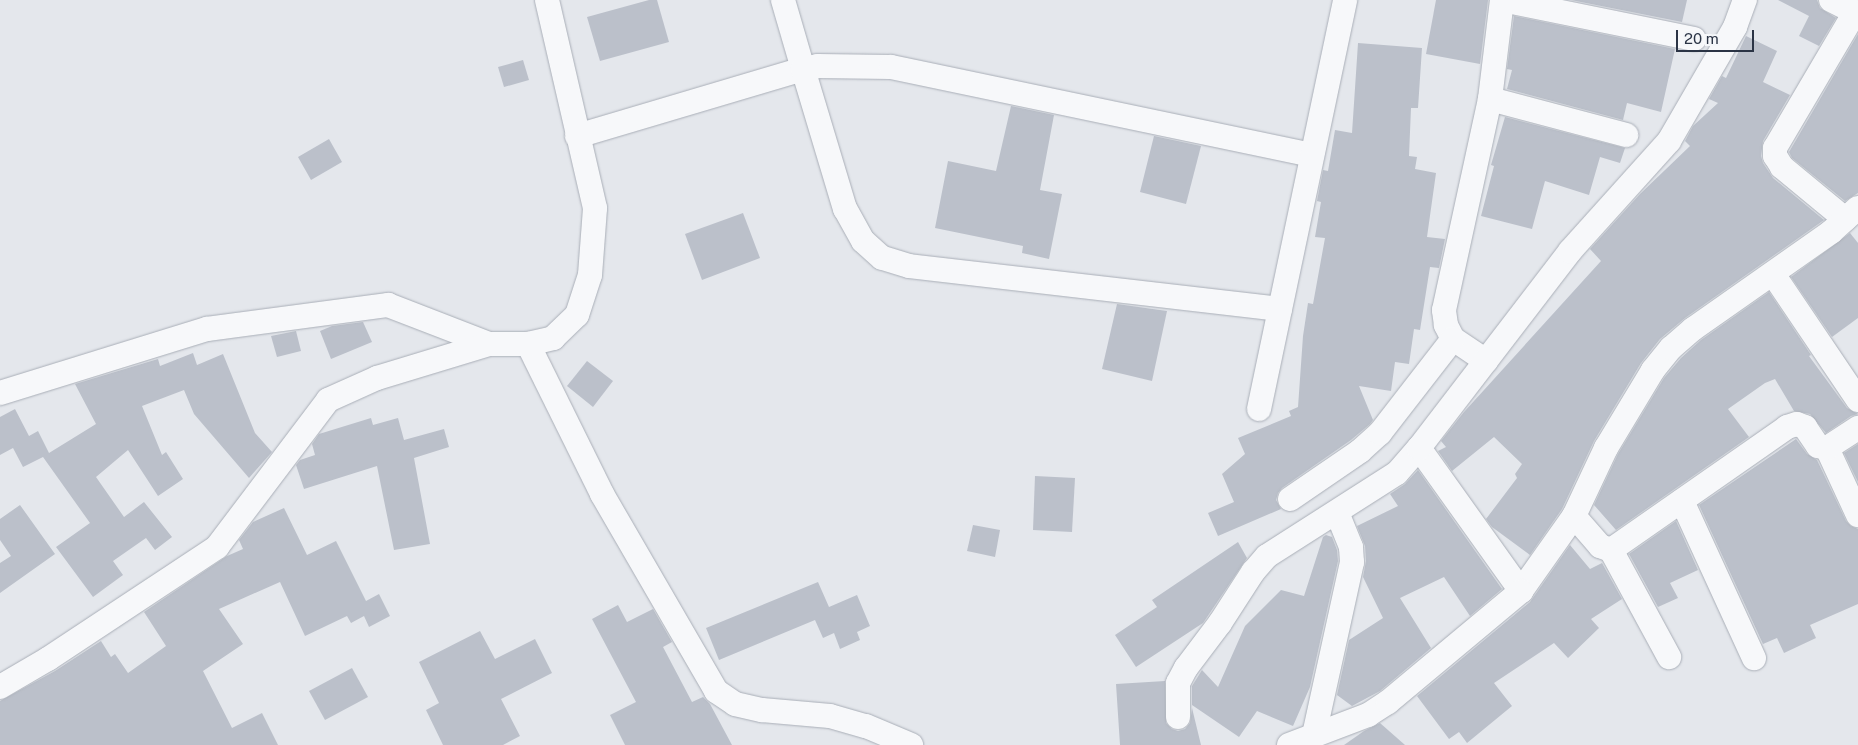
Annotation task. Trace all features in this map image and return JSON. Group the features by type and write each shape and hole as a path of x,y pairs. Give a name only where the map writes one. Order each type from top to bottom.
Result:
{"street":[{"path":"0,686 48,659 217,547 328,400 377,378 488,344 528,344 552,338 578,315 590,275 595,208 547,0"},
{"path":"783,0 845,208 863,241 882,258 908,266 1280,308"},
{"path":"1259,409 1345,0"},
{"path":"1486,360 1453,339 1446,325 1444,310 1490,99 1502,0 1694,40"},
{"path":"1178,717 1178,683 1186,668 1220,623 1253,572 1267,556 1397,474 1570,251 1669,141 1735,27 1745,0"},
{"path":"1288,745 1352,723 1388,702 1520,591 1574,516 1606,448 1653,370 1671,348 1693,329 1831,232 1852,213 1782,167 1776,156 1775,148 1857,13 1831,0"},
{"path":"577,136 803,69 818,66 891,67 1312,155"},
{"path":"1490,99 1626,135"},
{"path":"1773,274 1856,395"},
{"path":"0,392 207,329 388,305 488,344"},
{"path":"1290,499 1360,451 1380,433 1453,339"},
{"path":"528,344 602,494 716,691 735,704 762,710 830,716 866,726 911,745"},
{"path":"1611,550 1787,427 1797,424 1805,427 1818,446 1827,448 1858,428"},
{"path":"1419,448 1520,591"},
{"path":"1827,448 1858,516"},
{"path":"1682,501 1754,658"},
{"path":"1314,735 1352,562 1352,547 1337,513"},
{"path":"1574,516 1600,546 1611,550 1669,657"}],"building":[{"path":"649,0 657,0 669,42 600,61 587,17"},
{"path":"1436,0 1488,0 1480,64 1426,54"},
{"path":"1571,0 1687,0 1682,22"},
{"path":"1778,0 1817,0 1820,8 1836,18 1819,46 1799,36 1809,16"},
{"path":"1514,16 1675,49 1661,112 1627,103 1623,120 1507,89 1512,70 1507,69"},
{"path":"1858,34 1858,193 1845,201 1792,158 1789,152"},
{"path":"1746,36 1777,51 1763,82 1790,95 1763,141 1761,156 1763,163 1773,178 1824,220 1685,318 1660,339 1641,363 1594,441 1562,509 1530,555 1492,527 1486,519 1517,478 1515,474 1522,464 1494,437 1452,471 1438,451 1446,447 1441,441 1464,412 1601,261 1590,249 1640,194 1690,146 1685,141 1693,126 1718,103 1709,99 1722,76 1726,78"},
{"path":"1358,43 1422,48 1418,108 1411,108 1409,156 1417,157 1415,169 1436,173 1427,237 1445,239 1439,268 1430,267 1420,330 1414,329 1409,364 1395,362 1391,391 1359,386 1373,420 1370,424 1351,440 1282,488 1276,500 1281,509 1218,536 1208,513 1234,502 1222,474 1245,454 1238,438 1291,416 1289,411 1298,407 1303,336 1308,303 1313,304 1325,238 1315,237 1321,202 1317,201 1323,170 1328,171 1335,130 1352,133"},
{"path":"523,60 529,80 504,87 498,67"},
{"path":"1011,106 1054,115 1040,190 1062,194 1049,259 1022,253 1023,246 935,228 948,161 996,171"},
{"path":"1505,117 1625,148 1620,163 1600,157 1589,195 1545,181 1532,229 1481,216 1494,166 1491,165"},
{"path":"1154,136 1201,146 1186,204 1140,192"},
{"path":"329,139 342,162 311,180 298,157"},
{"path":"743,213 760,258 702,280 685,234"},
{"path":"1850,233 1858,243 1858,318 1832,337 1791,277"},
{"path":"1769,292 1811,355 1809,356 1847,408 1858,414 1851,416 1826,433 1810,414 1794,411 1775,379 1765,383 1728,409 1749,437 1616,530 1594,505 1618,454 1664,378 1681,358 1701,340"},
{"path":"1117,304 1167,311 1152,381 1102,369"},
{"path":"363,322 372,342 331,359 320,331 332,326"},
{"path":"296,331 301,351 277,357 271,336"},
{"path":"193,353 197,365 223,354 255,433 272,452 249,478 194,414 184,390 142,406 162,455 166,452 183,479 158,496 128,450 96,477 124,517 144,502 172,537 155,550 146,538 113,561 123,575 93,597 56,547 90,523 43,457 23,467 13,448 0,455 0,417 15,409 29,436 38,431 49,453 96,424 75,384 158,359 160,366"},
{"path":"587,361 613,381 593,407 567,386"},
{"path":"371,418 373,425 398,418 404,440 444,429 449,447 414,458 430,544 394,550 377,466 304,489 296,465 300,460 315,455 312,444 319,434"},
{"path":"1796,439 1807,454 1817,460 1846,521 1858,529 1858,604 1810,625 1816,638 1784,653 1777,638 1763,644 1699,505"},
{"path":"1858,444 1858,482 1844,453"},
{"path":"1418,470 1502,589 1470,616 1444,577 1400,598 1431,648 1380,691 1352,706 1337,695 1349,640 1383,618 1363,577 1366,561 1365,546 1357,526 1398,506 1390,494 1405,484"},
{"path":"1035,476 1075,478 1072,532 1033,530"},
{"path":"20,505 55,554 0,593 0,563 11,556 0,540 0,519"},
{"path":"284,508 307,555 336,541 366,601 379,594 390,616 369,627 364,616 351,623 347,616 305,636 280,582 219,609 243,644 203,671 232,728 262,713 278,745 0,745 0,701 55,671 101,641 111,657 115,654 128,673 166,646 144,612 227,556 243,549 239,540 253,522"},
{"path":"1676,521 1698,570 1670,583 1678,598 1658,607 1629,554"},
{"path":"973,525 1000,530 995,557 967,551"},
{"path":"1326,535 1332,537 1337,550 1338,561 1310,687 1293,726 1257,711 1239,737 1192,705 1192,686 1202,670 1218,687 1245,626 1281,590 1304,596 1323,537"},
{"path":"1238,542 1247,558 1203,623 1136,667 1115,635 1157,607 1152,600"},
{"path":"1570,545 1590,569 1602,563 1622,599 1591,619 1599,628 1568,658 1554,643 1494,683 1512,706 1467,743 1459,732 1449,739 1417,696 1530,602"},
{"path":"818,582 829,607 857,595 870,626 857,632 860,640 840,649 834,633 823,638 815,620 719,660 706,628"},
{"path":"618,605 627,622 653,609 672,642 663,647 692,702 703,697 710,704 732,745 625,745 610,715 636,702 592,619"},
{"path":"480,631 495,659 535,639 552,673 501,699 520,736 503,745 443,745 426,710 439,703 419,662"},
{"path":"352,668 368,697 325,720 309,691"},
{"path":"1165,681 1166,723 1172,729 1178,731 1185,729 1190,723 1192,708 1201,745 1120,745 1116,684"},
{"path":"1380,723 1405,745 1344,745 1364,731"}]}
